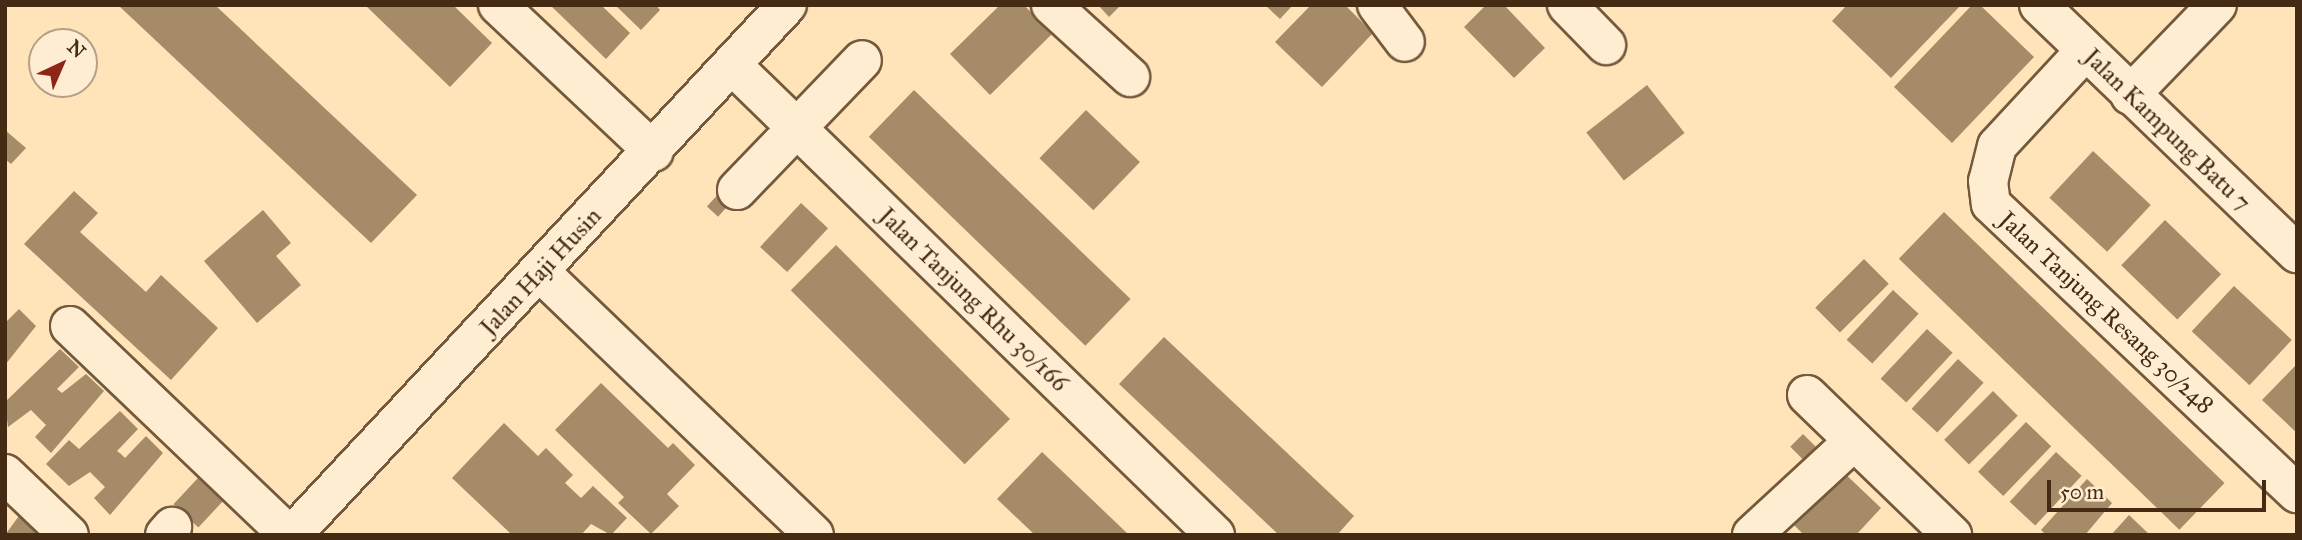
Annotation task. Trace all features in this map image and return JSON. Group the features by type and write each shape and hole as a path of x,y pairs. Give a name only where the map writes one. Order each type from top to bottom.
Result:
{"street":[{"path":"498,5 654,152"},
{"name":"Jalan Haji Husin","path":"290,535 541,273 787,5"},
{"path":"1051,5 1130,77"},
{"path":"1377,5 1405,42"},
{"path":"1567,5 1606,45"},
{"name":"Jalan Kampung Batu 7","path":"2039,5 2297,253"},
{"path":"2130,95 2217,5"},
{"name":"Jalan Tanjung Resang 30/248","path":"2085,51 1997,146 1988,181 1991,204 2297,493"},
{"path":"737,190 862,60"},
{"name":"Jalan Tanjung Rhu 30/166","path":"732,65 1214,535"},
{"path":"541,273 814,535"},
{"path":"70,326 290,535"},
{"path":"1807,396 1952,535"},
{"path":"1752,535 1854,441"},
{"path":"5,474 69,535"}],"building":[{"path":"118,5 215,5 417,195 371,243"},
{"path":"365,5 453,5 492,43 450,87"},
{"path":"550,5 601,5 630,33 606,59"},
{"path":"615,5 656,5 660,10 641,30"},
{"path":"1000,5 1024,5 1052,34 990,95 950,54"},
{"path":"1098,5 1121,5 1109,17"},
{"path":"1265,5 1293,5 1280,19"},
{"path":"1311,5 1345,5 1373,33 1322,87 1275,42"},
{"path":"1486,5 1504,5 1545,48 1514,78 1464,27"},
{"path":"1847,5 1961,5 1891,78 1832,21"},
{"path":"1972,5 1980,5 2034,57 1952,143 1894,87"},
{"path":"1647,85 1685,133 1624,180 1586,132"},
{"path":"914,90 1131,299 1085,346 869,137"},
{"path":"1086,110 1140,162 1093,210 1039,158"},
{"path":"5,130 26,148 11,164 5,159"},
{"path":"2093,151 2151,205 2107,252 2049,198"},
{"path":"74,191 98,213 80,232 146,292 161,275 218,328 171,380 24,244"},
{"path":"721,191 732,201 718,217 707,207"},
{"path":"801,203 828,228 787,272 760,247"},
{"path":"263,210 291,243 276,256 301,285 257,323 204,261"},
{"path":"1944,212 2225,483 2179,530 1899,259"},
{"path":"2165,220 2221,274 2177,320 2121,265"},
{"path":"836,245 1010,419 965,464 791,290"},
{"path":"1864,259 1889,284 1840,333 1815,308"},
{"path":"2234,286 2292,340 2249,385 2192,331"},
{"path":"1893,290 1919,314 1872,364 1847,340"},
{"path":"19,309 36,326 5,365 5,323"},
{"path":"1927,329 1953,353 1906,403 1881,379"},
{"path":"1164,337 1354,516 1337,535 1279,535 1119,384"},
{"path":"60,349 79,367 57,389 62,393 86,374 104,391 51,453 35,437 46,425 31,410 8,427 5,402"},
{"path":"1958,359 1984,383 1937,433 1912,409"},
{"path":"2297,364 2297,433 2262,400"},
{"path":"601,383 668,448 673,443 695,465 667,494 679,506 651,534 618,503 624,497 555,430"},
{"path":"1993,391 2018,416 1969,465 1944,440"},
{"path":"120,411 138,429 117,451 125,458 146,436 163,453 110,515 94,498 105,487 90,472 69,486 46,464 69,440 79,449"},
{"path":"2026,422 2051,446 2003,496 1978,472"},
{"path":"504,423 538,456 546,448 573,475 565,483 581,498 593,486 627,518 611,535 591,524 581,535 512,535 452,478"},
{"path":"1803,434 1816,447 1803,459 1790,447"},
{"path":"1042,452 1129,535 1035,535 997,499"},
{"path":"2056,452 2082,476 2035,526 2010,502"},
{"path":"1840,469 1881,508 1856,535 1804,535 1790,521"},
{"path":"198,478 223,501 198,528 173,504"},
{"path":"2087,479 2112,503 2085,535 2046,535 2041,530"},
{"path":"24,509 46,535 5,535"},
{"path":"2129,515 2150,535 2111,535"}]}
